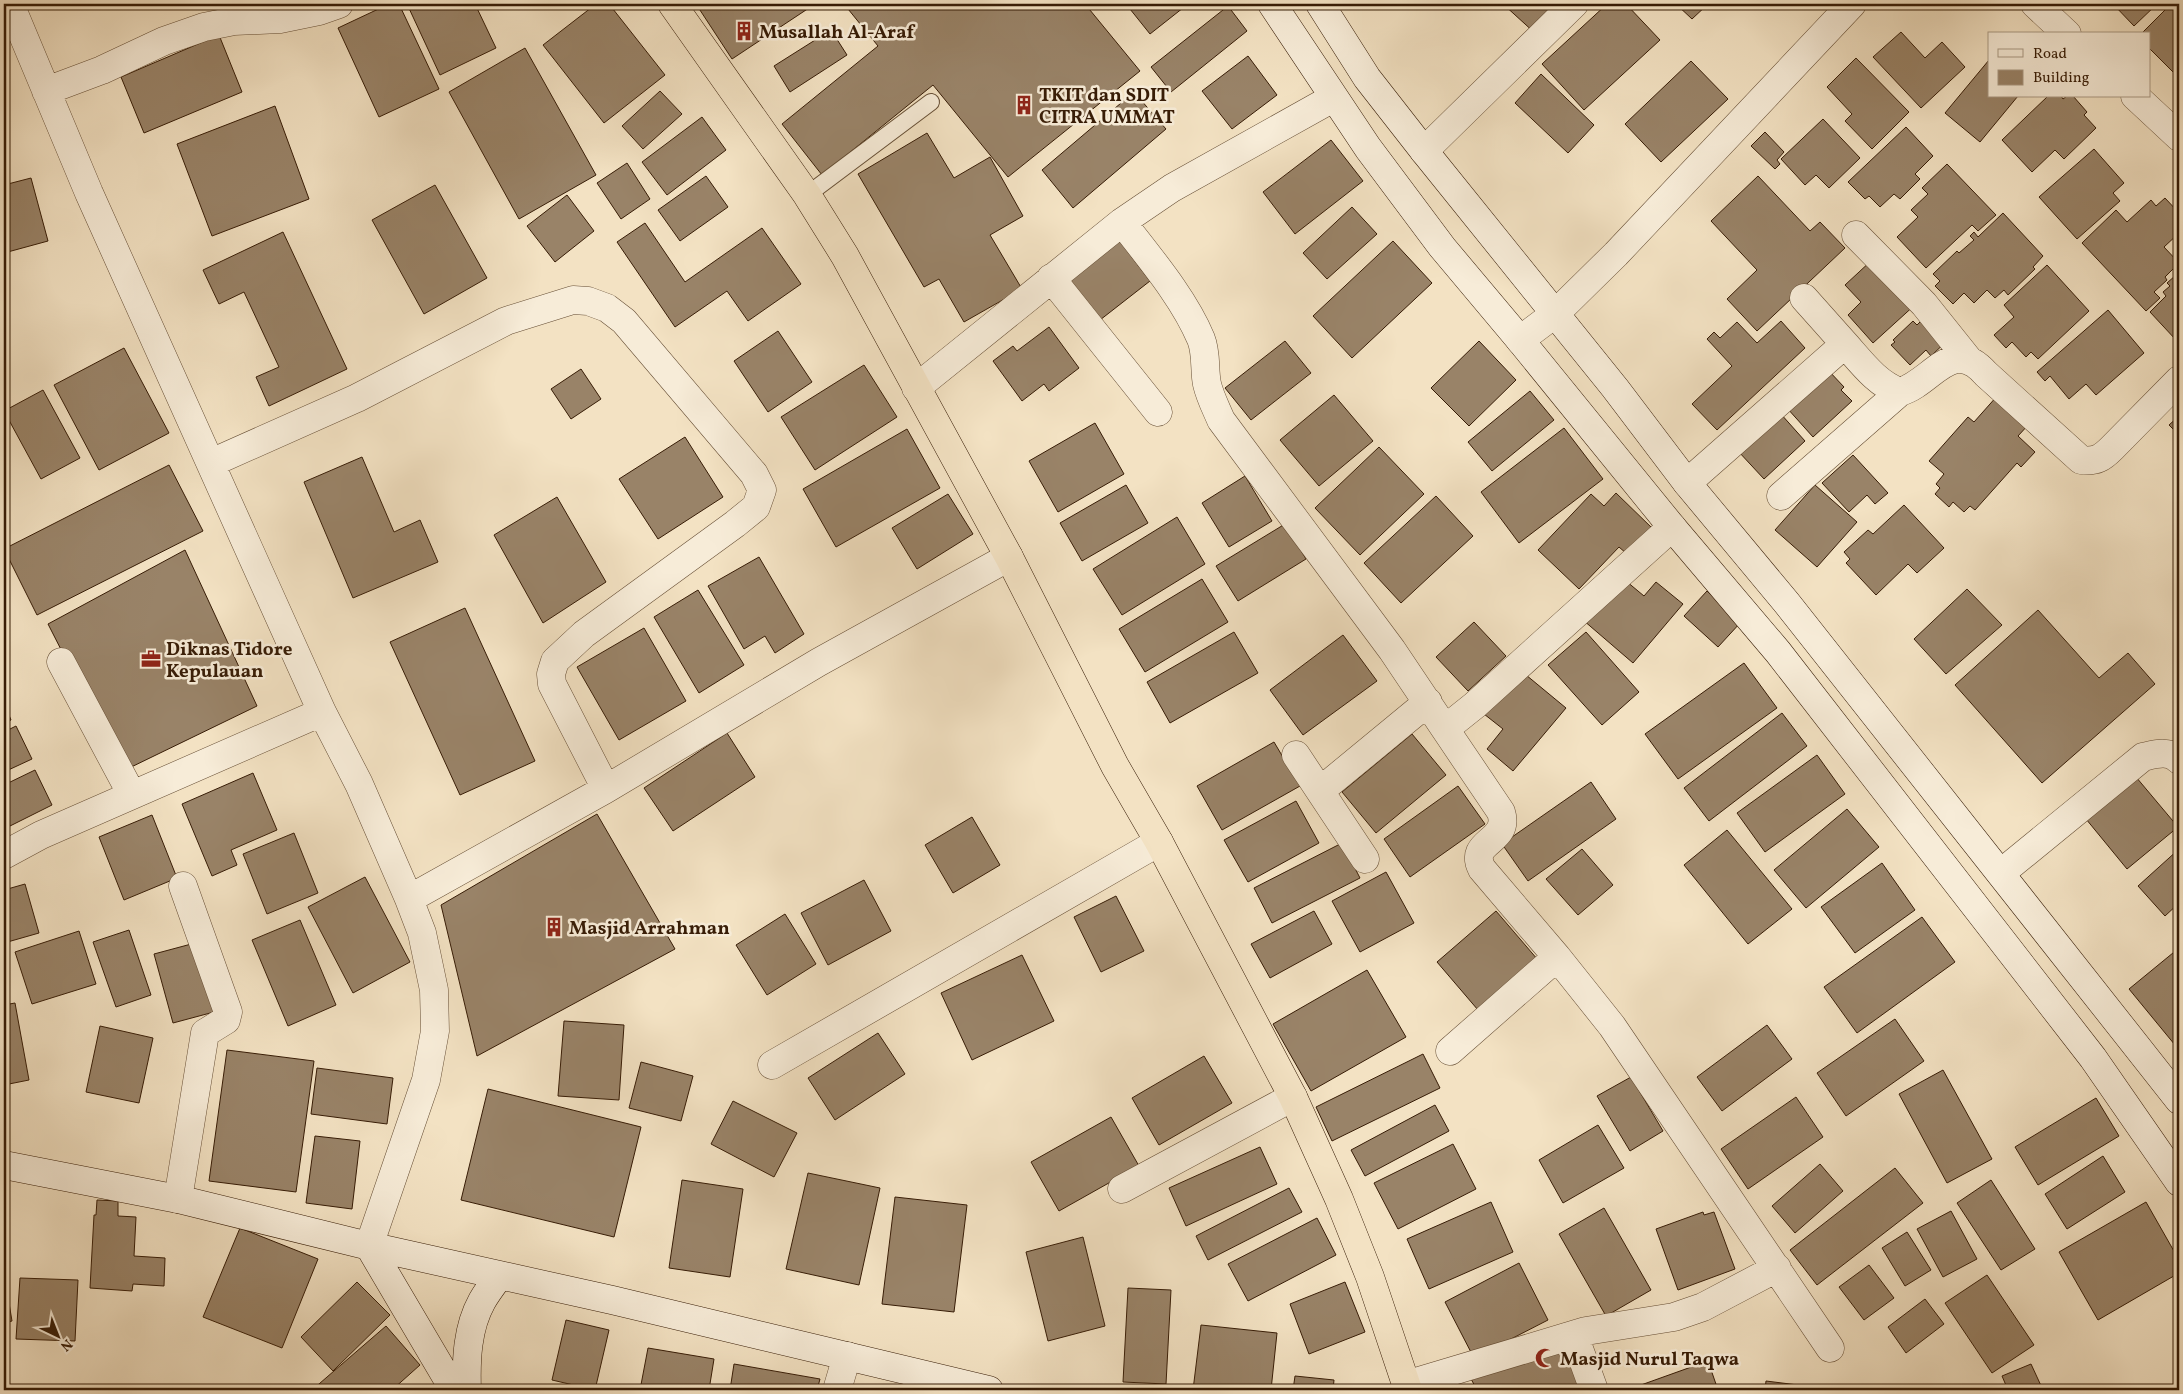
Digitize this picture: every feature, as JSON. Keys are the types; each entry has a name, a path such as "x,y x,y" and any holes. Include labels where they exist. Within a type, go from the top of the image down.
{"highway":[{"path":"672,4 807,196 845,256 1009,557 1115,766 1159,842 1293,1097 1346,1216 1370,1277 1407,1388"}],"street":[{"path":"10,4 97,211 322,712 359,784 422,933 434,990 435,1031 426,1080 369,1246 454,1390"},
{"path":"46,91 102,70 164,41 204,27 234,21 280,19 319,11 339,4"},
{"path":"1272,4 1333,98 1442,247 1672,527 1778,652 2093,1058 2179,1182"},
{"path":"1320,4 1368,78 1424,151 1556,313 1687,483 1786,602 2001,873 2176,1088"},
{"path":"1424,151 1574,4"},
{"path":"1520,340 1556,313 1674,194 1852,4"},
{"path":"2035,4 2065,32"},
{"path":"916,388 1122,222 1172,188 1333,98"},
{"path":"2137,98 2179,137"},
{"path":"1122,222 1169,285 1202,341 1206,360 1207,383 1221,420 1387,642 1501,812 1504,825 1500,832 1482,849 1478,856 1478,863 1491,882 1557,957 1612,1026 1830,1348"},
{"path":"1856,234 1924,304 1968,359"},
{"path":"1051,278 1158,412"},
{"path":"1804,298 1878,380 1900,392"},
{"path":"211,463 357,398 506,322 573,300 588,301 607,308 624,321 754,474 762,490 756,507 584,634 555,661 551,674 552,684 606,789"},
{"path":"1687,483 1845,344"},
{"path":"1781,496 1900,392 1914,386 1940,365 1950,360 1968,359 1977,363 1986,374 2081,460 2094,462 2101,459 2179,380"},
{"path":"1445,729 1502,681 1672,527"},
{"path":"409,899 606,789 819,662 1009,557"},
{"path":"61,662 132,795"},
{"path":"1320,791 1428,702"},
{"path":"4,855 41,835 322,712"},
{"path":"2001,873 2144,757 2161,752 2177,757 2179,760"},
{"path":"1296,755 1365,859"},
{"path":"772,1066 1159,842"},
{"path":"178,1199 205,1033 226,1020 228,1012 183,886"},
{"path":"1450,1051 1557,957"},
{"path":"1122,1189 1293,1097"},
{"path":"4,1165 178,1199 369,1246 989,1390"},
{"path":"1407,1388 1586,1331 1674,1317 1703,1307 1777,1268"},
{"path":"467,1390 468,1346 473,1326 481,1302 500,1275"},
{"path":"1574,1335 1594,1390"},
{"path":"836,1390 846,1356"}],"lane":[{"path":"807,196 931,102"}],"building":[{"path":"389,4 399,4 439,89 379,117 338,28"},
{"path":"407,4 475,4 496,48 440,75"},
{"path":"596,4 609,4 665,75 604,123 543,45"},
{"name":"Musallah Al-Araf","path":"696,4 815,4 732,59"},
{"name":"TKIT dan SDIT CITRA UMMAT","path":"844,4 1085,4 1140,71 1008,177 933,85 822,175 782,124 878,46"},
{"path":"1126,4 1188,4 1150,34"},
{"path":"1503,4 1555,4 1536,34"},
{"path":"1607,4 1626,4 1660,40 1584,110 1542,64"},
{"path":"1676,4 1708,4 1692,19"},
{"path":"2113,4 2157,4 2134,26"},
{"path":"2171,4 2179,4 2179,74 2177,76 2150,49 2150,32 2143,32"},
{"path":"1228,6 1247,31 1171,92 1151,67"},
{"path":"831,30 847,55 790,92 774,66"},
{"path":"1901,32 1925,58 1942,42 1965,67 1921,108 1873,57"},
{"path":"219,35 242,92 144,133 121,77"},
{"path":"525,48 596,175 519,219 449,92"},
{"path":"1248,56 1277,95 1232,129 1202,91"},
{"path":"1856,58 1909,112 1872,149 1845,121 1852,114 1827,87"},
{"path":"1691,61 1728,99 1661,162 1625,124"},
{"path":"1988,61 1988,98 2016,98 1980,142 1945,113"},
{"path":"1541,74 1594,125 1568,153 1515,103"},
{"path":"660,91 682,114 643,149 622,126"},
{"path":"1134,92 1166,129 1073,208 1042,170"},
{"path":"2046,98 2075,98 2087,112 2084,115 2096,128 2064,159 2055,150 2032,172 2002,140"},
{"path":"275,106 309,199 212,236 177,144"},
{"path":"702,117 726,150 667,195 642,162"},
{"path":"1823,119 1860,158 1829,188 1816,175 1805,185 1781,159"},
{"path":"1906,127 1933,156 1915,174 1920,179 1900,199 1894,194 1880,207 1869,196 1865,199 1848,182"},
{"path":"1765,132 1784,152 1777,160 1780,164 1775,169 1751,146"},
{"path":"927,133 954,178 990,157 1023,216 990,235 1022,289 964,322 939,279 924,287 858,174"},
{"path":"1331,140 1363,181 1295,234 1263,192"},
{"path":"2094,149 2124,183 2113,193 2120,201 2077,239 2039,197"},
{"path":"627,163 650,199 621,219 597,183"},
{"path":"1947,164 1996,215 1978,231 1972,225 1926,268 1897,237 1918,217 1911,210 1928,194 1922,188"},
{"path":"706,176 728,207 680,241 658,210"},
{"path":"1758,176 1810,231 1820,222 1845,248 1757,331 1727,299 1757,270 1711,221"},
{"path":"31,178 48,241 4,253 4,185"},
{"path":"435,185 487,278 424,314 372,220"},
{"path":"567,195 594,231 555,262 527,226"},
{"path":"2165,198 2179,213 2179,222 2176,225 2179,233 2164,247 2179,263 2165,277 2167,280 2154,292 2160,298 2146,311 2082,243 2116,210 2127,222 2151,200 2156,206"},
{"path":"1352,207 1377,234 1327,279 1303,253"},
{"path":"2003,213 2043,256 2033,267 2035,269 2008,295 2004,290 1995,298 1987,290 1974,303 1964,293 1953,304 1935,286 1940,281 1933,274 1957,251 1959,253 1974,240 1970,236 1974,232 1978,237"},
{"path":"645,223 685,282 762,228 801,284 748,321 727,291 675,327 617,242"},
{"path":"283,232 347,369 269,406 256,377 279,367 244,292 219,304 203,270"},
{"path":"1116,236 1150,281 1100,320 1066,275"},
{"path":"1393,241 1432,283 1352,358 1313,316"},
{"path":"1872,260 1917,303 1873,343 1848,315 1861,302 1845,285"},
{"path":"2047,265 2089,311 2038,359 2031,352 2026,357 2012,342 2006,348 1994,335 2014,317 2004,305"},
{"path":"2176,275 2179,278 2179,338 2176,340 2150,312 2166,296 2163,292 2170,286 2167,283"},
{"path":"2108,310 2144,353 2096,395 2086,384 2069,399 2050,376 2045,381 2037,372"},
{"path":"1927,315 1949,339 1931,356 1926,350 1910,365 1891,345 1895,342 1893,340 1913,321 1917,325"},
{"path":"1781,321 1805,348 1717,430 1692,404 1732,366 1707,339 1714,332 1720,338 1737,322 1757,343"},
{"path":"1049,327 1079,368 1049,391 1044,384 1022,401 993,361 1013,346 1017,351"},
{"path":"778,331 812,382 768,412 734,361"},
{"path":"1285,341 1311,373 1251,420 1225,388"},
{"path":"1479,341 1516,380 1469,426 1431,388"},
{"path":"124,348 169,433 99,470 54,385"},
{"path":"864,365 897,417 815,470 781,417"},
{"path":"581,369 601,399 571,419 551,389"},
{"path":"1828,370 1844,387 1841,390 1852,401 1813,437 1787,408"},
{"path":"43,390 80,458 41,479 4,411"},
{"path":"1530,391 1554,420 1492,471 1468,442"},
{"path":"1334,395 1373,441 1319,486 1280,440"},
{"path":"1998,395 2029,424 2018,436 2035,452 2021,467 2017,463 1975,510 1970,506 1964,512 1953,502 1949,507 1935,494 1940,488 1936,484 1944,474 1929,461 1968,417 1974,422"},
{"path":"1780,413 1805,441 1764,479 1738,451"},
{"path":"2179,416 2179,435 2169,425"},
{"path":"1095,423 1124,474 1058,512 1029,461"},
{"path":"1564,428 1603,479 1519,543 1481,492"},
{"path":"907,429 940,488 836,547 803,489"},
{"path":"685,437 723,497 658,539 619,479"},
{"path":"1379,447 1424,494 1360,555 1315,508"},
{"path":"1853,455 1888,493 1875,504 1867,495 1849,512 1822,483"},
{"path":"362,457 394,532 420,520 438,562 353,598 304,482"},
{"path":"169,465 203,531 37,615 4,549"},
{"path":"1245,476 1272,521 1229,547 1202,503"},
{"path":"1126,485 1148,523 1082,561 1060,523"},
{"path":"1815,485 1857,522 1817,567 1775,530"},
{"path":"1616,493 1652,528 1627,554 1619,547 1579,589 1538,550 1591,494 1604,506"},
{"path":"948,494 973,534 917,569 892,528"},
{"path":"1436,496 1473,536 1401,603 1364,563"},
{"path":"557,497 606,582 543,623 494,535"},
{"path":"1904,505 1944,548 1917,573 1908,564 1876,595 1846,563 1850,559 1844,552 1868,530 1873,534"},
{"path":"1177,517 1205,564 1122,615 1093,569"},
{"path":"1285,524 1306,559 1238,601 1216,566"},
{"name":"Diknas Tidore Kepulauan","path":"185,550 257,706 123,771 48,624"},
{"path":"759,557 804,634 775,653 765,636 744,649 708,586"},
{"path":"1620,576 1644,596 1656,582 1683,604 1633,663 1583,620"},
{"path":"1202,579 1228,622 1145,672 1119,629"},
{"path":"1967,589 2002,625 1946,674 1914,639"},
{"path":"698,590 744,665 699,693 654,617"},
{"path":"1707,591 1741,622 1718,647 1684,616"},
{"path":"465,608 535,761 460,795 390,642"},
{"path":"2038,610 2099,678 2128,653 2155,684 2042,783 1955,685"},
{"path":"1474,622 1506,656 1468,691 1436,657"},
{"path":"644,628 686,701 619,740 577,667"},
{"path":"1234,632 1258,673 1170,723 1147,682"},
{"path":"1586,632 1639,692 1602,725 1548,665"},
{"path":"1343,635 1377,681 1303,735 1270,690"},
{"path":"1744,663 1777,708 1678,779 1645,734"},
{"path":"1520,670 1566,708 1513,771 1487,749 1503,729 1484,714"},
{"path":"4,703 11,720 4,723"},
{"path":"1782,713 1807,746 1709,821 1684,788"},
{"path":"16,726 32,759 4,772 4,732"},
{"path":"727,733 755,777 673,831 644,788"},
{"path":"1412,734 1446,775 1376,833 1342,792"},
{"path":"1274,742 1300,786 1222,830 1197,786"},
{"path":"1817,755 1845,794 1765,852 1737,813"},
{"path":"35,770 52,805 4,829 4,785"},
{"path":"253,773 277,830 231,850 237,865 212,876 182,804"},
{"path":"2136,777 2178,827 2127,869 2086,819"},
{"path":"1591,782 1616,819 1528,881 1502,844"},
{"path":"1458,786 1485,824 1410,877 1384,839"},
{"path":"1296,801 1319,843 1248,882 1224,840"},
{"path":"1847,809 1879,847 1806,908 1774,870"},
{"name":"Masjid Arrahman","path":"597,814 675,949 477,1056 441,905"},
{"path":"152,815 177,878 124,900 99,837"},
{"path":"972,817 1000,865 953,893 925,845"},
{"path":"1727,830 1792,909 1748,944 1684,865"},
{"path":"294,833 318,893 267,914 243,854"},
{"path":"1342,843 1360,878 1272,923 1254,888"},
{"path":"1582,849 1613,885 1578,915 1546,879"},
{"path":"2179,849 2179,903 2165,916 2138,886"},
{"path":"1882,863 1915,910 1855,953 1821,907"},
{"path":"1386,872 1414,923 1360,952 1332,901"},
{"path":"365,877 410,962 353,993 308,907"},
{"path":"864,880 891,931 828,965 801,913"},
{"path":"25,884 39,933 4,943 4,890"},
{"path":"1116,896 1144,951 1101,972 1074,917"},
{"path":"1314,911 1332,944 1270,978 1251,944"},
{"path":"1496,911 1538,960 1478,1010 1437,962"},
{"path":"785,914 816,964 767,995 736,945"},
{"path":"1922,917 1955,962 1857,1033 1824,987"},
{"path":"300,920 336,1005 288,1026 252,940"},
{"path":"129,930 151,995 116,1007 93,942"},
{"path":"79,931 96,984 32,1004 15,952"},
{"path":"195,943 214,1012 173,1023 154,954"},
{"path":"2179,948 2179,1042 2175,1045 2129,989"},
{"path":"1022,955 1054,1021 972,1060 941,993"},
{"path":"1367,970 1406,1037 1311,1091 1273,1024"},
{"path":"15,1003 29,1080 4,1085 4,1005"},
{"path":"1895,1019 1924,1061 1846,1116 1817,1073"},
{"path":"564,1021 624,1025 619,1100 558,1096"},
{"path":"1767,1025 1792,1059 1722,1111 1697,1077"},
{"path":"100,1026 153,1038 139,1103 86,1092"},
{"path":"878,1033 905,1074 835,1120 808,1078"},
{"path":"227,1050 314,1061 296,1192 209,1181"},
{"path":"1423,1054 1440,1088 1332,1141 1316,1107"},
{"path":"1204,1056 1232,1103 1159,1145 1132,1098"},
{"path":"641,1062 693,1076 681,1121 629,1108"},
{"path":"317,1068 393,1078 387,1124 311,1114"},
{"path":"1943,1070 1992,1159 1947,1183 1899,1094"},
{"path":"1631,1077 1663,1131 1630,1151 1597,1096"},
{"path":"488,1089 641,1127 614,1237 461,1200"},
{"path":"1796,1097 1823,1137 1748,1189 1721,1149"},
{"path":"2096,1098 2119,1136 2038,1185 2015,1147"},
{"path":"733,1101 797,1133 774,1177 711,1144"},
{"path":"1435,1105 1449,1131 1365,1176 1351,1150"},
{"path":"1111,1117 1139,1166 1059,1211 1031,1162"},
{"path":"1598,1125 1624,1168 1563,1203 1539,1160"},
{"path":"315,1136 360,1141 352,1209 306,1203"},
{"path":"1453,1144 1476,1189 1398,1229 1374,1183"},
{"path":"1260,1147 1277,1184 1186,1226 1169,1188"},
{"path":"2103,1156 2125,1192 2067,1229 2045,1194"},
{"path":"1820,1164 1843,1191 1795,1233 1772,1206"},
{"path":"1895,1168 1923,1203 1817,1285 1790,1250"},
{"path":"808,1173 880,1188 859,1285 786,1269"},
{"path":"682,1180 743,1189 730,1277 669,1268"},
{"path":"1991,1180 2035,1249 2001,1270 1957,1203"},
{"path":"1289,1188 1302,1212 1208,1260 1196,1236"},
{"path":"895,1197 967,1205 954,1312 882,1304"},
{"path":"97,1200 118,1201 118,1216 136,1217 134,1256 165,1258 164,1286 133,1284 132,1291 90,1288 94,1215 96,1215"},
{"path":"1491,1202 1513,1252 1429,1289 1407,1239"},
{"path":"2146,1202 2179,1260 2179,1273 2098,1320 2059,1252"},
{"path":"1604,1208 1651,1290 1606,1316 1559,1234"},
{"path":"1951,1211 1977,1259 1943,1277 1917,1229"},
{"path":"1703,1212 1704,1215 1714,1212 1735,1269 1678,1290 1656,1229"},
{"path":"1317,1218 1336,1255 1248,1301 1228,1264"},
{"path":"240,1228 318,1259 282,1348 203,1317"},
{"path":"1907,1232 1931,1270 1905,1286 1882,1248"},
{"path":"1083,1237 1105,1326 1048,1341 1026,1252"},
{"path":"1519,1263 1548,1320 1474,1358 1445,1302"},
{"path":"1869,1265 1894,1298 1864,1320 1839,1287"},
{"path":"4,1273 12,1321 4,1323"},
{"path":"1987,1275 2034,1345 1992,1373 1945,1303"},
{"path":"20,1278 78,1280 75,1341 16,1339"},
{"path":"357,1282 390,1315 333,1371 301,1337"},
{"path":"1345,1282 1365,1332 1309,1354 1290,1304"},
{"path":"1128,1288 1171,1290 1166,1384 1123,1382"},
{"path":"1925,1299 1944,1324 1906,1353 1888,1327"},
{"path":"566,1320 609,1330 595,1390 552,1380"},
{"path":"1201,1325 1277,1333 1271,1390 1193,1390"},
{"path":"386,1326 420,1365 392,1390 312,1390"},
{"name":"Masjid Nurul Taqwa","path":"1565,1340 1584,1390 1477,1390 1470,1377"},
{"path":"648,1348 714,1359 709,1390 640,1390"},
{"path":"1708,1361 1718,1390 1627,1390"},
{"path":"734,1364 820,1379 817,1390 730,1390"},
{"path":"2031,1364 2043,1390 2008,1390 2002,1376"},
{"path":"1295,1376 1334,1380 1333,1390 1293,1390"},
{"path":"1766,1381 1830,1389 1765,1390"}],"place":[{"name":"Musallah Al-Araf","path":"744,31"},
{"name":"TKIT dan SDIT CITRA UMMAT","path":"1024,105"},
{"name":"Diknas Tidore Kepulauan","path":"151,659"},
{"name":"Masjid Arrahman","path":"554,927"},
{"name":"Masjid Nurul Taqwa","path":"1545,1358"}]}
